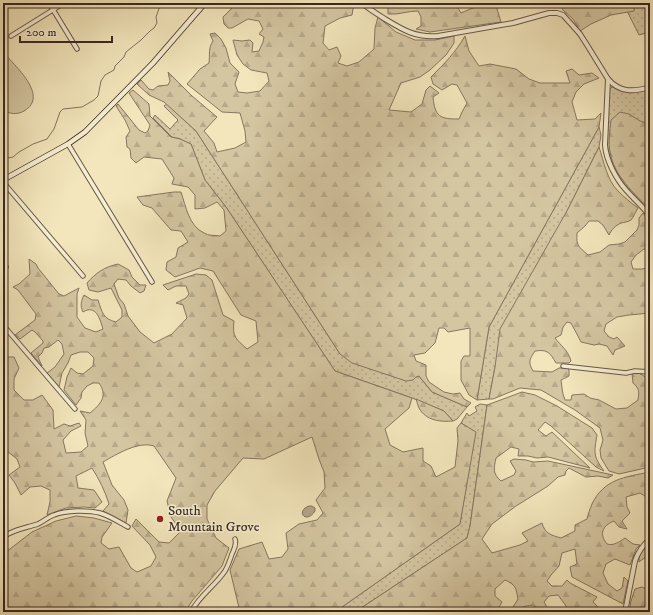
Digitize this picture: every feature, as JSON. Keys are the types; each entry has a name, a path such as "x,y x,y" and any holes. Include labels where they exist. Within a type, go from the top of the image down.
{"main road":[{"path":"3,181 78,138 89,129 157,59 205,3"}],"street":[{"path":"49,3 77,49"},
{"path":"11,36 64,3"},
{"path":"362,3 405,30 413,34 427,36 438,36 513,23 549,13 560,14 565,17 580,34 608,80 628,91 650,87"},
{"path":"608,80 606,154 623,187 650,216"},
{"path":"68,144 152,282"},
{"path":"3,181 83,276"},
{"path":"3,325 75,409"},
{"path":"563,366 626,373 635,371 650,372"},
{"path":"3,537 13,531 37,524 53,515 72,511 101,513 128,527"},
{"path":"191,612 197,602 225,571 235,547 235,539"},
{"path":"625,612 635,561 642,546 650,539"}],"green space":[{"path":"237,3 354,3 352,15 340,18 325,26 323,43 329,50 337,47 341,56 338,63 347,66 359,62 374,49 375,28 378,17 396,32 415,40 435,40 454,36 454,43 446,55 430,70 420,77 401,83 389,110 411,112 422,104 426,90 430,86 439,93 433,97 437,113 443,117 459,119 467,103 457,85 452,84 442,90 433,84 431,77 454,53 465,36 469,51 479,66 490,64 516,69 529,79 540,83 570,83 566,71 572,69 579,75 592,73 599,78 584,84 576,92 572,102 577,120 595,119 601,113 599,127 489,327 477,400 469,395 461,380 461,361 464,356 470,356 470,328 448,332 444,328 439,328 435,343 425,353 414,355 416,361 426,365 426,376 429,382 444,392 453,394 460,393 464,399 471,403 467,407 432,392 419,376 413,380 406,381 352,363 340,354 196,131 164,102 149,95 137,84 141,80 149,89 153,90 158,86 168,85 170,81 168,72 192,96 217,117 204,131 214,143 217,152 235,148 246,142 245,131 240,113 222,112 187,84 200,69 209,63 210,49 213,41 210,34 215,33 221,39 226,48 230,63 239,72 235,84 238,92 247,93 260,91 269,81 267,73 251,70 243,64 237,55 233,40 250,40 253,43 252,52 259,51 264,37 259,34 263,29 259,21 248,19 232,28 228,28 224,24 223,17"},
{"path":"388,3 455,3 461,13 479,6 493,4 497,5 501,22 430,32 416,29 421,26 421,17 418,11 388,14"},
{"path":"565,3 635,3 634,11 611,15 580,31 573,19 562,9"},
{"path":"623,3 650,3 650,32 639,35"},
{"path":"3,52 21,72 32,89 33,97 31,105 19,113 11,113 3,110"},
{"path":"612,87 623,90 650,88 650,212 622,181 612,164 607,145 609,90"},
{"path":"133,90 149,104 150,116 171,137 191,144 205,180 226,207 335,371 412,398 409,408 385,429 390,445 403,452 423,448 423,461 431,466 436,477 455,467 458,441 457,428 461,423 476,432 460,524 335,612 240,612 230,570 239,549 262,542 269,559 282,557 288,549 286,533 299,524 317,520 323,513 316,500 325,488 324,472 312,437 264,459 243,458 215,491 207,505 207,519 216,538 229,548 222,566 192,601 185,612 3,612 3,553 32,532 56,521 76,516 94,518 112,523 102,537 101,543 109,549 119,547 131,568 137,572 151,566 156,557 150,545 132,526 136,519 159,542 169,543 181,531 171,517 167,501 176,478 154,446 141,445 128,449 103,462 112,485 124,500 128,510 126,523 103,511 109,504 102,485 92,468 76,476 78,488 94,490 102,502 95,508 66,508 47,515 50,502 50,490 41,486 30,487 21,495 9,475 20,467 17,459 7,451 3,450 3,375 6,371 6,357 14,357 19,368 14,379 14,390 24,400 33,400 42,395 53,410 54,429 64,424 70,426 79,423 81,426 71,431 63,440 66,453 81,452 88,446 85,433 86,420 80,411 90,413 100,403 103,396 102,388 99,383 93,383 87,386 82,392 81,398 76,405 64,390 71,368 77,373 83,374 93,366 94,358 88,352 80,352 71,355 62,373 59,387 47,373 55,367 64,354 62,344 58,340 49,347 44,348 38,357 42,366 31,353 43,343 43,341 32,330 20,339 15,335 35,320 36,314 18,290 13,287 19,284 30,274 29,259 36,264 59,294 64,296 79,288 77,294 77,317 85,328 96,332 103,329 102,325 99,317 94,311 87,310 83,312 81,304 84,295 92,300 98,300 106,317 112,321 116,322 122,317 122,310 111,288 98,292 89,290 87,283 101,271 118,264 129,270 132,277 140,285 146,285 144,291 140,293 126,280 118,279 114,284 128,316 140,332 154,343 172,334 187,318 183,305 176,303 186,298 189,294 186,286 176,286 168,290 163,285 196,274 206,275 212,280 223,315 234,321 234,334 238,340 247,349 258,342 256,321 241,315 213,271 200,268 175,277 166,270 167,262 176,257 178,248 188,242 181,231 171,230 152,208 143,205 137,197 181,192 191,221 199,230 210,235 220,236 226,231 224,210 217,202 205,208 195,209 195,195 188,187 172,184 174,178 162,159 144,157 136,163 131,158 130,149 127,147 126,137 130,131 116,106 118,104 139,130 145,133 148,131 150,125 129,93"},
{"path":"167,104 196,131 340,354 416,377 419,376 432,392 467,407 457,419 453,421 444,411 335,371 226,207 205,180 191,144 172,137 153,118 155,115 170,129 178,120 164,106"},
{"path":"620,112 629,114 640,121 650,124 650,210 631,191 620,176 612,161 609,144 611,120"},
{"path":"599,127 601,135 599,147 568,209 495,367 489,399 477,400 489,327"},
{"path":"599,147 606,170 614,187 638,208 631,220 617,225 609,235 603,225 598,221 589,221 577,233 577,241 580,248 588,255 600,252 609,245 625,242 637,230 639,218 643,213 650,223 650,252 648,249 644,249 636,255 631,262 633,269 650,267 650,313 617,317 606,324 604,331 609,337 614,339 617,337 625,346 615,350 613,355 607,346 581,342 571,323 567,322 563,327 561,335 555,338 566,351 571,361 569,363 556,363 548,352 535,351 530,359 530,365 533,371 552,372 559,368 567,368 569,370 569,376 561,380 565,400 571,400 572,395 584,394 616,409 627,408 638,400 639,395 637,387 633,383 632,373 639,373 647,378 650,377 650,428 648,432 650,437 650,467 619,474 609,471 601,458 600,450 603,440 600,428 575,410 541,390 520,388 493,399 489,399 500,329 568,209"},
{"path":"522,392 535,395 557,406 592,428 597,435 595,450 596,458 604,471 596,467 545,422 538,430 546,436 552,432 590,468 548,457 537,458 518,456 519,449 511,447 496,458 494,468 495,473 501,481 514,475 516,471 510,461 514,459 533,462 548,461 613,475 608,478 598,476 586,477 569,468 565,475 558,477 548,486 516,506 492,524 482,539 492,553 520,545 528,541 522,533 542,523 547,532 561,538 575,531 575,525 587,519 588,513 597,496 609,484 616,480 650,472 650,504 648,498 640,493 626,497 627,507 630,513 622,521 627,529 619,527 614,521 607,525 603,531 603,537 607,544 614,544 625,538 633,544 640,545 636,549 630,565 615,559 606,564 603,573 608,584 617,591 622,588 624,577 628,581 623,604 572,577 570,567 577,564 575,549 562,553 559,566 547,581 552,586 562,586 567,580 597,597 593,602 601,610 594,612 567,612 566,606 558,595 549,596 544,602 550,612 540,612 537,608 531,605 514,612 513,607 518,599 517,592 513,585 505,580 495,589 495,596 502,602 497,611 498,612 355,612 467,538 487,405"},
{"path":"416,399 444,411 453,421 439,421 426,416 419,408"},
{"path":"480,404 487,405 467,538 355,612 335,612 460,524 475,432 461,423 467,413 469,416 477,411 475,407"},
{"path":"650,542 650,554 639,562 639,555"},
{"path":"642,587 650,591 650,612 629,612 635,589"}],"shaded area":[{"path":"309,506 315,508 315,511 312,515 305,517 302,513 305,508"}],"waterway":[{"path":"3,159 13,157 33,144 47,139 54,129 60,112 63,109 82,107 94,100 98,96 101,81 105,75 114,70 115,66 124,57 126,52 154,28 157,23 156,17 161,3"}],"place":[{"name":"South Mountain Grove","path":"160,519"}]}
